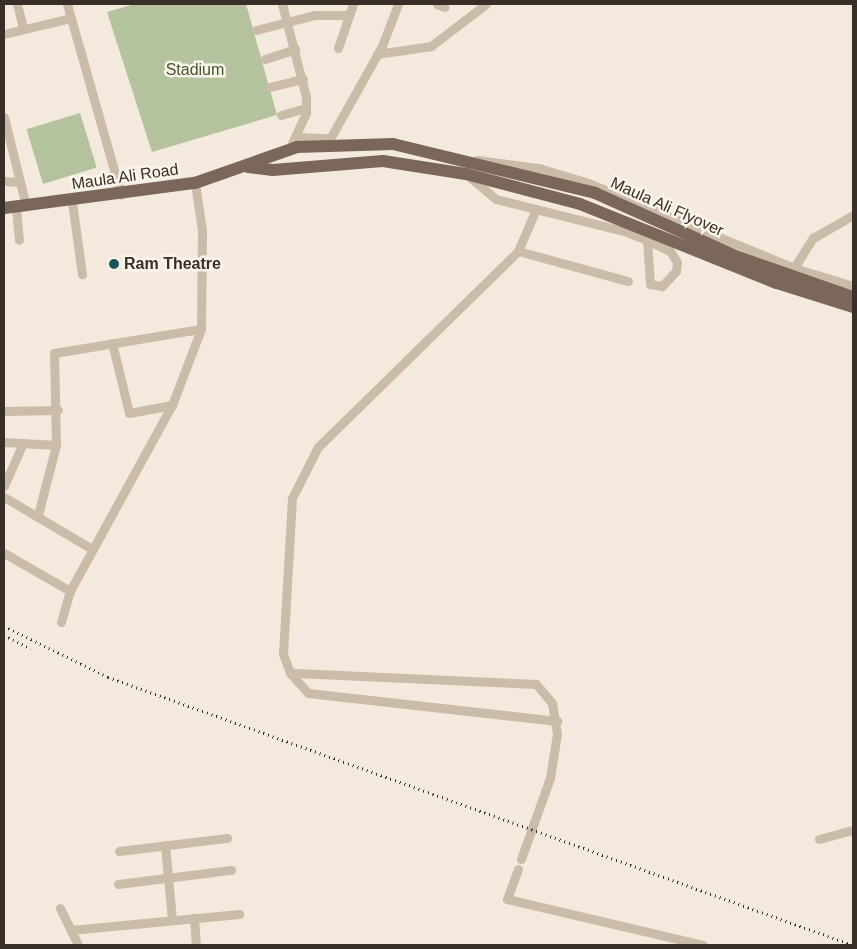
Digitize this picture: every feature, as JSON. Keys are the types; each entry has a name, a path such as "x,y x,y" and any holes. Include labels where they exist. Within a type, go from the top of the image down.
{"main road":[{"name":"Maula Ali Road","path":"15,207 72,202 195,183 248,166 293,143 328,141 360,143 437,154 464,160"},
{"path":"360,143 360,161"},
{"path":"434,168 437,154"},
{"name":"Maula Ali Flyover","path":"464,160 595,193 746,260 853,297"},
{"name":"Maula Ali Road","path":"248,166 273,170 360,161 434,168 466,174"},
{"name":"Maula Ali Flyover","path":"466,174 490,183 580,204 777,283 853,307"}],"street":[{"path":"17,4 23,28"},
{"path":"68,4 70,18 121,195"},
{"path":"282,4 303,79 306,108 293,143"},
{"path":"338,48 352,4"},
{"path":"328,141 382,46 386,31 398,4"},
{"path":"377,54 431,46 486,4"},
{"path":"256,30 315,14 349,15"},
{"path":"4,34 70,18"},
{"path":"265,59 295,50"},
{"path":"270,87 303,79"},
{"path":"280,115 306,108"},
{"path":"4,117 20,182 15,207 19,240"},
{"path":"464,160 539,168 588,183 794,268 853,286"},
{"path":"466,174 496,199 647,240 670,251 678,262 674,278 662,286 650,284 647,240"},
{"path":"4,182 20,182"},
{"path":"62,622 70,591 172,405 201,329 202,230 195,183"},
{"path":"72,202 82,274"},
{"path":"536,209 518,251 318,447 292,498 284,654 290,673 308,692 557,721"},
{"path":"794,268 814,238 853,214"},
{"path":"518,251 628,281"},
{"path":"38,516 56,445 58,410 54,353 201,329"},
{"path":"112,343 128,413 172,405"},
{"path":"4,411 58,410"},
{"path":"4,442 56,445"},
{"path":"4,486 23,443"},
{"path":"4,497 92,549"},
{"path":"4,553 70,591"},
{"path":"290,673 531,682 548,695 557,721 550,778 521,859"},
{"path":"819,839 853,830"},
{"path":"119,851 227,838"},
{"path":"165,845 172,920"},
{"path":"518,869 507,900 703,945"},
{"path":"118,884 231,870"},
{"path":"60,908 78,945"},
{"path":"71,930 239,914"},
{"path":"194,918 196,945"}],"green space":[{"name":"Stadium","path":"135,4 246,4 277,115 152,152 107,12"},
{"path":"80,113 97,168 43,184 26,129"}],"railway":[{"path":"4,626 108,677 853,945"},
{"path":"4,635 31,649"}],"place":[{"name":"Ram Theatre","path":"114,264"}]}
